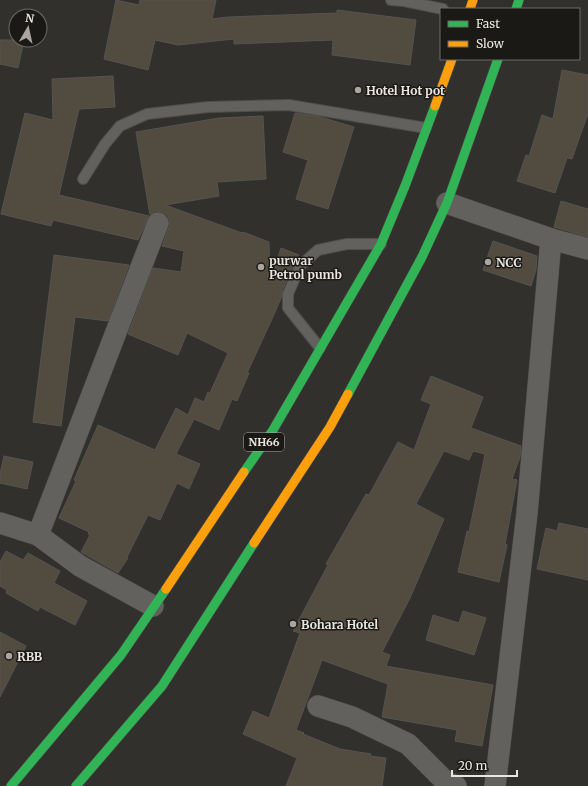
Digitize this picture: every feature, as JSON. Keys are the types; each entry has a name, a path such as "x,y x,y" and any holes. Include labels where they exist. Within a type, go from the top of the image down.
{"highway":[{"name":"NH66","path":"10,786 121,655 152,606 273,430 381,244 405,186 452,60"},
{"path":"76,786 162,686 330,427 422,257 447,203 498,60"}],"street":[{"path":"447,203 551,239 588,249"},
{"path":"38,535 158,223"},
{"path":"495,786 527,513 551,239"},
{"path":"0,523 38,535 80,566 152,606"},
{"path":"318,706 352,717 408,744 446,782 456,786"}],"lane":[{"path":"391,0 404,1 440,8"},
{"path":"83,179 105,144 120,126 147,114 208,107 289,105 426,128"},
{"path":"320,348 288,308 288,294 300,266 318,250 347,244 381,244"}],"building":[{"path":"116,0 139,5 140,0 216,0 212,19 228,17 337,13 337,10 416,20 410,65 332,55 333,40 234,44 234,39 178,45 155,40 148,70 104,59"},
{"path":"0,40 8,40 8,48 22,48 18,68 0,64"},
{"path":"562,70 588,75 588,113 572,159 567,158 555,193 517,181 526,155 529,156 542,115 553,119"},
{"path":"113,76 115,107 79,109 59,195 149,216 138,240 53,220 51,226 1,214 25,113 53,120 52,79"},
{"path":"295,113 317,116 354,127 328,209 296,199 308,160 283,152"},
{"path":"263,116 266,179 217,182 219,196 165,205 269,242 270,283 281,248 299,255 294,263 282,291 282,296 247,373 249,373 237,401 232,399 219,430 194,419 176,454 200,464 189,489 177,483 160,520 148,515 127,557 128,558 118,573 81,552 90,535 88,534 89,532 59,518 76,481 74,480 98,425 155,450 176,408 188,415 195,398 204,402 208,392 210,393 228,353 187,333 178,355 128,334 153,268 181,272 184,251 162,246 170,221 167,215 162,212 156,211 150,215 136,132 219,118"},
{"path":"561,201 588,209 588,237 554,227"},
{"path":"493,241 537,256 536,270 531,286 483,270"},
{"path":"54,255 129,265 108,321 75,317 61,426 33,422"},
{"path":"431,376 483,397 471,428 521,446 520,457 512,479 517,480 505,544 507,545 499,582 458,572 467,531 469,532 485,454 473,451 469,460 444,451 416,504 444,519 410,598 382,652 390,655 386,666 493,685 482,746 455,741 457,730 382,717 388,684 322,660 296,730 340,749 386,758 382,786 286,786 297,758 243,734 253,711 269,718 300,633 293,631 328,565 326,564 366,494 369,495 398,442 414,450 431,404 421,400"},
{"path":"4,456 33,462 27,489 0,483 0,474"},
{"path":"559,523 588,529 588,580 537,569 546,528 557,531"},
{"path":"6,551 23,560 28,553 60,571 54,583 87,601 75,625 40,607 38,611 6,593 7,590 0,586 0,562"},
{"path":"463,611 486,618 474,655 426,640 433,615 459,623"},
{"path":"0,632 26,646 0,697"}],"traffic: fast":[{"path":"516,8 519,0"},
{"path":"348,394 422,257 447,203 498,60"},
{"path":"244,472 273,430 381,244 405,186 435,106"},
{"path":"76,786 162,686 254,543"},
{"path":"11,786 121,655 166,589"}],"traffic: slow":[{"path":"470,8 473,0"},
{"path":"435,106 452,60"},
{"path":"254,543 330,427 348,394"},
{"path":"166,589 244,472"}],"place":[{"name":"Hotel Hot pot","path":"358,90"},
{"name":"NCC","path":"488,262"},
{"name":"purwar Petrol pumb","path":"261,267"},
{"name":"Bohara Hotel","path":"293,624"},
{"name":"RBB","path":"9,656"}]}
